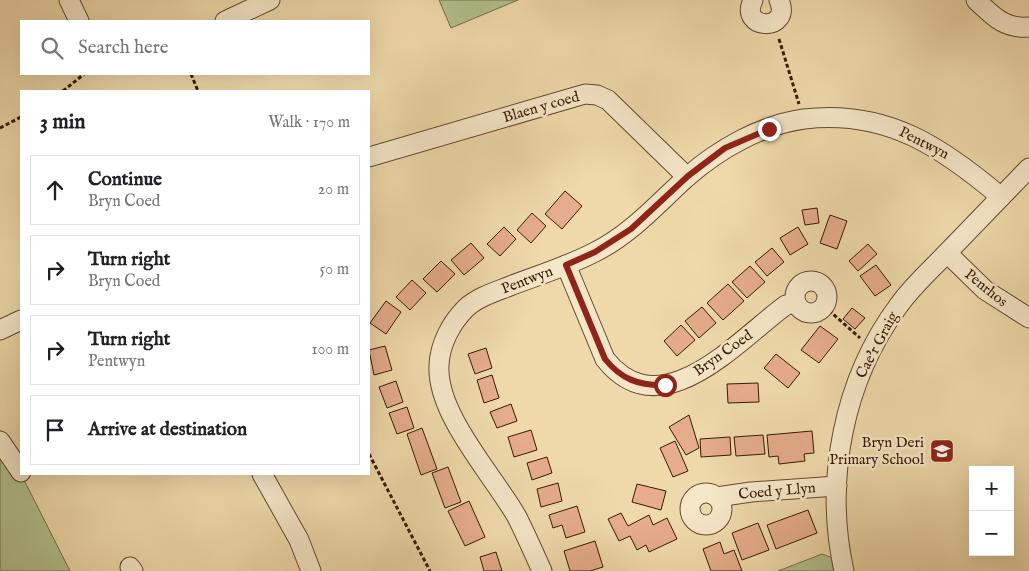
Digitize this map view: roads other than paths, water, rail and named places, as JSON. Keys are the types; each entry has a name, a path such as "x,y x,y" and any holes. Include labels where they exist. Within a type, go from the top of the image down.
{"street":[{"path":"69,0 79,20"},
{"path":"227,20 270,0"},
{"path":"753,0 750,9 756,20 766,24 774,22 782,12 779,0"},
{"path":"976,0 1005,25 1017,28 1029,27"},
{"name":"Blaen y coed","path":"370,158 585,94 597,95 608,100 688,176"},
{"name":"Pentwyn","path":"542,571 516,517 445,404 438,365 448,333 466,308 491,294 595,252 631,229 688,176 725,148 769,129 803,119 852,119 879,124 908,133 950,156 1001,197"},
{"name":"Cae'r Graig","path":"844,571 836,528 837,486 848,412 862,368 899,304 1029,168"},
{"name":"Penrhos","path":"947,253 985,290 1029,318"},
{"name":"Bryn Coed","path":"566,265 605,359 613,370 625,378 650,385 678,382 694,374 732,349 786,305 796,303"},
{"path":"808,281 818,283 826,291 824,306 816,312 806,313 796,303 798,287 808,281"},
{"path":"0,330 20,320"},
{"path":"0,441 20,471"},
{"path":"263,475 299,540 311,571"},
{"name":"Coed y Llyn","path":"717,498 751,492 837,486"}],"place":[{"name":"Bryn Deri Primary School","path":"942,451"}]}
